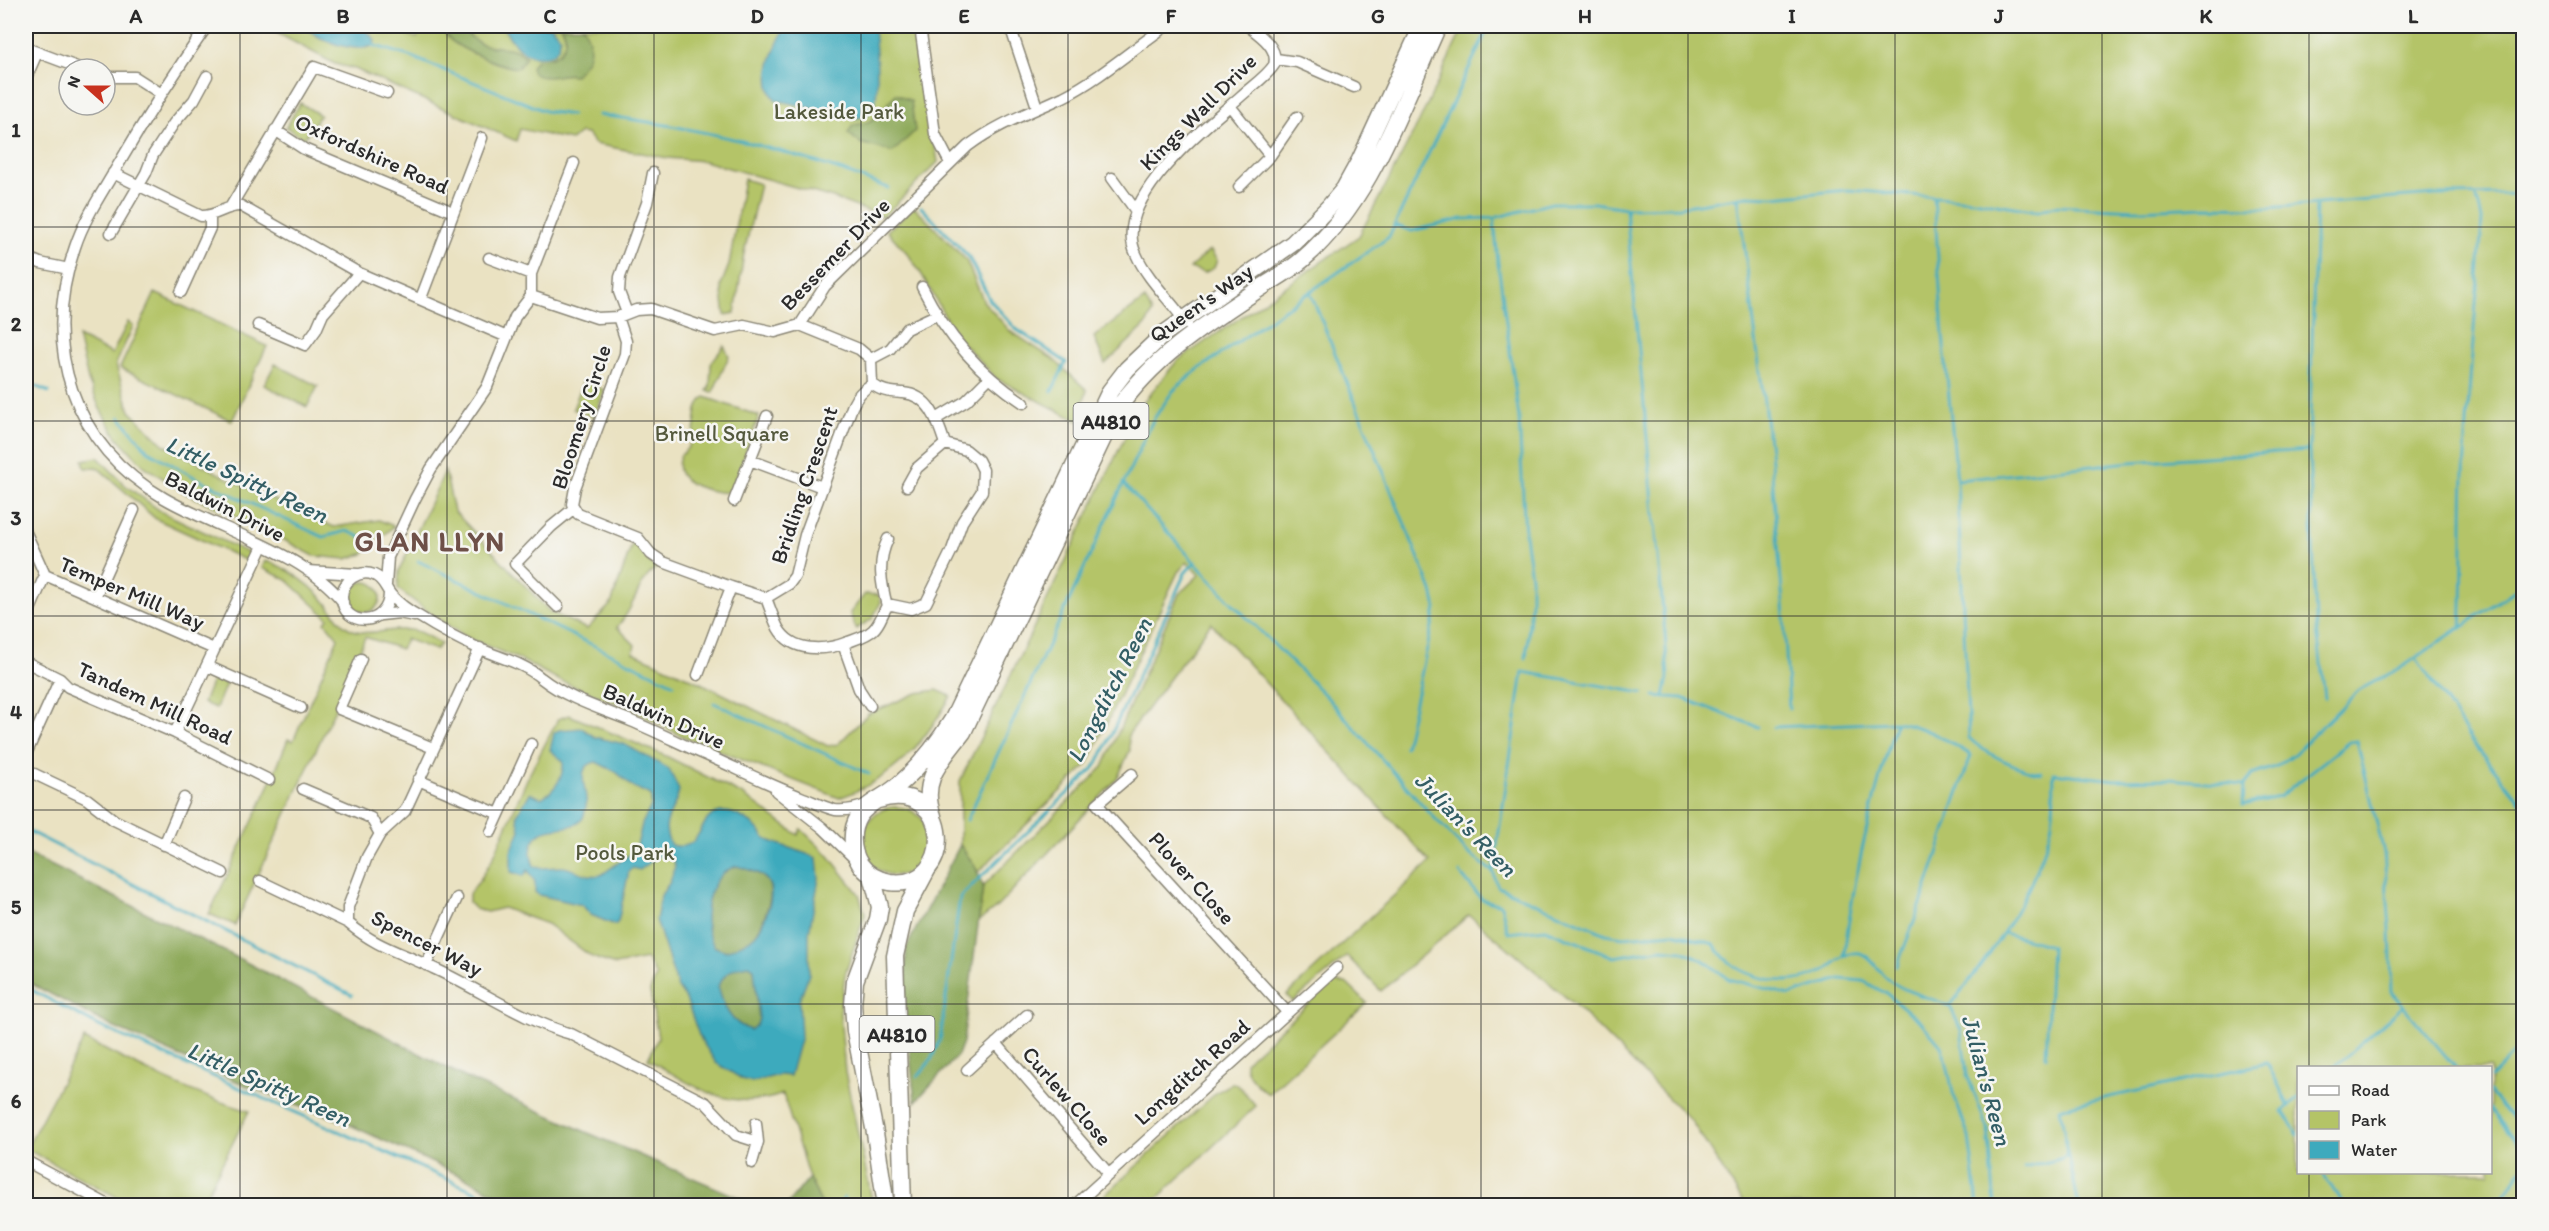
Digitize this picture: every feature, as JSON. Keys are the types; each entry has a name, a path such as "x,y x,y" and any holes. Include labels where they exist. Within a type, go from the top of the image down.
{"main road":[{"name":"Queen's Way","path":"859,863 854,852 854,828 859,816 894,789 924,760 953,719 1110,391 1128,369 1293,243 1329,208 1344,189 1360,160 1422,26"},
{"name":"Queen's Way","path":"903,1206 895,956 905,911 938,849 937,826 928,802 928,786 936,770 963,732 1116,411 1129,391 1187,325 1300,262 1337,224 1351,205 1383,146 1438,26"},
{"path":"875,802 889,796 914,800 931,814 937,826"},
{"path":"859,863 872,876 896,883 907,881 927,870"},
{"name":"A4810","path":"872,876 878,895 879,913 855,981 853,1005 855,1031 875,1133 886,1206"}],"street":[{"name":"Baldwin Drive","path":"207,26 160,93 85,222 69,269 64,295 63,350 71,386 88,427 107,452 147,488 308,571 334,591 343,602"},
{"path":"920,26 935,134 950,163"},
{"path":"1010,26 1038,107"},
{"name":"Bessemer Drive","path":"531,296 597,318 651,309 719,331 744,325 775,332 800,325 825,286 950,163 981,137 1082,85 1166,26"},
{"name":"Kings Wall Drive","path":"1248,26 1265,39 1276,59"},
{"path":"26,48 57,60"},
{"path":"26,78 37,53"},
{"name":"Kings Wall Drive","path":"1276,59 1297,62 1354,87"},
{"name":"Kings Wall Drive","path":"1187,325 1136,254 1132,226 1136,211 1164,169 1270,70 1276,59"},
{"path":"231,206 314,68 387,93"},
{"path":"111,233 146,173 153,155 174,123 194,100 207,76"},
{"path":"117,77 135,77 160,93"},
{"path":"1230,106 1270,156"},
{"path":"1239,187 1270,156 1297,117"},
{"name":"Oxfordshire Road","path":"275,130 304,148 453,212"},
{"path":"421,298 482,138"},
{"path":"381,615 389,601 388,557 431,469 487,387 515,317 531,296 531,274 574,163"},
{"path":"113,173 201,216 210,217 231,206 241,206 359,273 507,336"},
{"name":"Bloomery Circle","path":"653,173 647,203 620,277 626,341 625,354 575,488 573,509 583,517 638,538 651,554 663,562 731,587"},
{"path":"1112,178 1136,211"},
{"path":"181,292 210,228 210,217"},
{"path":"26,257 40,263 69,269"},
{"path":"489,258 531,274"},
{"path":"258,325 304,345 316,330 323,314 359,273"},
{"path":"922,287 936,315 965,354 989,378 1024,403"},
{"path":"871,359 890,349 906,329 936,315"},
{"path":"800,325 859,349 871,359 872,384 886,392 916,396 925,402 936,419 945,444"},
{"path":"936,419 966,401 989,378"},
{"name":"Bridling Crescent","path":"766,598 789,584 795,576 805,535 855,399 872,384"},
{"path":"734,501 767,416"},
{"path":"907,486 917,468 945,444"},
{"path":"887,606 911,609 926,603 952,550 962,522 982,491 983,470 978,460 966,450 945,444"},
{"path":"750,460 822,487"},
{"path":"558,607 515,564 573,509"},
{"path":"94,597 134,510"},
{"path":"26,533 45,575"},
{"path":"698,675 731,587 766,598 779,629 791,641 810,649 821,650 843,644 874,630 887,606 880,571 883,549 888,539"},
{"path":"175,734 263,546"},
{"path":"388,557 346,583 343,590 343,602 347,611 360,619 367,620 381,615 399,614 420,618"},
{"path":"308,571 375,575 420,618"},
{"name":"Temper Mill Way","path":"26,619 45,575 214,649"},
{"name":"Baldwin Drive","path":"420,618 480,648 513,661 537,674 564,695 641,726 766,783"},
{"path":"843,644 859,688 870,706"},
{"name":"Spencer Way","path":"480,648 405,811 380,834 367,857 354,885 348,907 348,923 368,939 396,954 426,965 549,1028 578,1038 706,1103 736,1135 758,1142"},
{"path":"361,659 339,709 433,748"},
{"name":"Tandem Mill Road","path":"26,662 60,679 68,687 175,734 268,780"},
{"path":"207,666 301,708"},
{"path":"26,754 60,679"},
{"path":"491,832 531,744"},
{"path":"26,770 87,799 114,820 223,873"},
{"name":"Plover Close","path":"1132,774 1098,804 1287,1012"},
{"path":"418,780 499,814"},
{"path":"766,783 833,809 846,810 875,802"},
{"path":"766,783 823,828 859,863"},
{"path":"303,789 371,818 380,834"},
{"path":"164,845 184,798"},
{"path":"260,881 348,923"},
{"path":"426,965 457,898"},
{"name":"Longditch Road","path":"1074,1206 1337,968"},
{"name":"Curlew Close","path":"967,1070 1027,1015"},
{"name":"Curlew Close","path":"996,1043 1109,1174"},
{"path":"752,1163 758,1142 756,1123"},
{"path":"26,1161 110,1206"}],"green space":[{"name":"Lakeside Park","path":"264,26 385,26 417,38 422,26 914,26 938,162 883,217 833,198 704,161 667,158 595,144 587,134 580,133 571,140 520,129 516,141 355,69 335,64"},
{"path":"444,26 462,26 479,43 510,48 526,57 518,68 491,61 459,46 446,35"},
{"path":"561,26 583,26 590,46 588,58 575,75 538,76 533,73 531,67 534,62 554,56 562,50 565,36"},
{"path":"1464,26 2523,26 2523,1205 1745,1205 1692,1122 1575,1005 1469,915 1381,991 1347,956 1293,1002 1287,995 1430,862 1211,623 1128,735 1130,750 1117,779 997,907 979,921 983,886 1103,767 1179,594 1199,575 1187,562 1178,572 1087,765 978,872 960,845 960,781 1124,439 1145,400 1177,361 1359,236 1419,122"},
{"path":"896,94 911,101 915,131 893,152 860,143 848,133 853,125 874,119"},
{"path":"300,103 320,115 304,139 286,127"},
{"path":"744,179 760,184 744,253 735,313 725,315 721,285 729,265"},
{"path":"914,207 966,260 984,302 1010,331 1053,359 1087,390 1078,421 997,379 956,336 922,275 908,254 887,231"},
{"path":"1210,250 1217,260 1214,268 1204,273 1190,268"},
{"path":"155,293 267,346 232,421 120,368"},
{"path":"1145,299 1152,313 1146,325 1105,364 1094,337"},
{"path":"128,322 133,326 116,364 118,372 130,411 163,444 227,478 334,527 379,520 394,526 363,554 346,559 314,556 271,533 187,494 144,466 117,437 100,409 88,380 78,337 112,354"},
{"path":"724,346 729,356 713,392 707,391 710,386 711,363"},
{"path":"275,364 318,386 307,407 264,385"},
{"path":"583,382 605,390 594,417 573,409"},
{"name":"Brinell Square","path":"705,397 759,416 731,492 711,491 696,486 685,479 679,470 680,456 692,440 697,409"},
{"path":"98,457 125,485 162,512 251,554 247,561 156,519 97,467 85,468 83,460"},
{"path":"445,471 454,511 550,612 587,629 611,604 632,544 636,545 650,563 657,567 644,581 628,612 617,627 635,645 633,652 828,746 838,744 868,714 917,693 937,690 951,696 918,745 905,758 876,781 839,798 684,737 627,707 561,681 519,659 468,638 398,589 399,571"},
{"path":"265,561 291,573 308,585 344,625 355,631 416,631 441,644 435,650 406,639 401,649 365,637 352,672 235,925 209,914 269,786 288,739 293,741 338,638 325,622 328,618 287,580 262,568"},
{"path":"365,582 371,583 379,591 379,603 371,611 365,612 359,611 351,603 350,597 351,591 359,583"},
{"path":"865,594 879,595 881,602 872,619 856,629 850,613"},
{"path":"213,678 226,684 216,708 203,703"},
{"name":"Pools Park","path":"569,715 668,757 743,795 798,835 801,829 829,856 859,894 865,914 845,975 840,1013 845,1072 873,1205 822,1205 809,1178 783,1094 746,1101 729,1099 696,1087 648,1059 658,1038 650,991 656,976 647,959 615,965 592,957 547,924 503,908 487,912 475,909 469,903 469,894 493,858 527,779 558,719"},
{"path":"896,807 909,810 920,817 927,828 930,841 927,854 920,865 909,872 896,875 883,872 872,865 865,854 862,841 865,828 872,817 883,810"},
{"path":"960,845 975,866 983,886 963,1042 958,1055 915,1102 905,1008 906,948"},
{"path":"26,853 240,959 468,1079 756,1205 515,1205 472,1181 337,1119 252,1088 113,1027 26,981"},
{"path":"737,866 765,878 770,889 770,897 759,930 744,943 727,951 715,947 707,926 706,913 708,900 718,878"},
{"path":"749,965 754,968 759,1019 757,1025 750,1030 737,1023 728,1013 718,986 723,977 731,971"},
{"path":"1332,982 1346,983 1367,1003 1268,1094 1247,1072 1245,1062"},
{"path":"84,1039 186,1088 249,1111 201,1205 132,1205 26,1149"},
{"path":"1233,1083 1240,1087 1256,1106 1150,1205 1094,1205 1217,1092"},
{"path":"809,1178 822,1205 787,1205"}],"water":[{"path":"340,24 360,28 375,40 374,45 353,48 337,44 300,26"},
{"path":"502,26 551,26 560,37 559,45 556,50 546,56 539,57 526,53 517,47"},
{"path":"786,26 874,26 877,83 874,104 869,113 863,117 854,118 776,100 768,83 768,74 773,53"},
{"path":"582,728 595,737 624,744 669,769 679,790 667,823 667,837 671,845 689,844 711,816 728,812 750,823 766,839 817,858 819,878 809,933 809,974 799,1001 801,1036 790,1076 779,1075 752,1082 742,1079 716,1063 700,1038 686,999 678,988 656,920 661,895 670,882 675,866 672,857 660,855 640,870 633,868 629,871 618,922 615,925 591,915 582,905 539,895 535,892 535,882 528,870 524,876 511,872 511,852 520,830 517,815 530,793 541,798 554,787 560,778 563,761 550,750 554,733 559,730","holes":["596,762 616,772 633,787 651,795 651,806 642,824 636,850 601,875 591,875 563,867 534,866 532,846 541,833 570,826 583,818 586,803 584,772 586,767","737,866 760,874 769,883 771,897 763,924 755,935 726,951 715,947 707,926 706,913 712,889 718,878","749,965 754,968 759,1019 757,1025 750,1030 737,1023 728,1013 718,986 727,974"]}],"waterway":[{"path":"967,820 1153,420 1173,391 1196,371 1389,237 1489,26"},
{"path":"372,45 409,56 545,111 572,115"},
{"path":"599,115 673,126 746,142 818,163 888,188"},
{"path":"1394,225 1412,231 1462,219 1494,218 1552,203 1594,203 1626,208 1680,207 1747,196 1773,197 1848,190 1974,200 2038,211 2055,206 2137,210 2206,207 2266,208 2435,195 2524,194"},
{"path":"2461,629 2464,474 2482,219 2476,195"},
{"path":"1738,197 1770,450 1784,616 1789,709"},
{"path":"1934,197 1943,335 1957,480 1969,738 1984,750 2003,760 2024,769 2042,773"},
{"path":"2316,205 2309,450 2316,620 2325,698"},
{"path":"921,207 968,256 990,300 1016,329 1066,362 1052,391"},
{"path":"1626,209 1665,633 1668,678 1664,696"},
{"path":"1494,218 1519,418 1525,535 1531,577 1526,658"},
{"path":"1310,292 1432,591 1436,608 1405,747"},
{"name":"Little Spitty Reen","path":"26,382 49,392"},
{"name":"Little Spitty Reen","path":"120,417 148,451 196,478 323,537 347,531 372,542"},
{"path":"1957,480 2130,462 2309,450"},
{"name":"Julian's Reen","path":"1123,483 1228,599 1326,696 1428,811 1468,853 1493,872 1498,887 1606,934 1623,937 1673,933 1714,944 1734,965 1761,978 1776,980 1806,978 1820,973 1849,954 1860,953 1868,957 1894,983 1950,1006 1961,1030 1967,1075 1988,1129 1995,1206"},
{"name":"Little Spitty Reen","path":"418,561 674,684"},
{"name":"Longditch Reen","path":"918,1076 931,1060 940,1040 960,897 1093,769 1103,753 1185,573 1195,562"},
{"path":"2454,1066 2392,993 2384,853 2357,741 2349,742 2279,797 2243,805 2244,785 2252,775 2277,766 2294,754 2359,690 2404,666 2524,584"},
{"path":"2416,658 2478,749 2524,806"},
{"path":"1493,872 1523,672 1643,693"},
{"path":"1654,696 1682,698 1758,727"},
{"name":"Little Spitty Reen","path":"714,703 869,774"},
{"path":"1774,727 1896,722 1926,730 1971,755 1921,904 1897,966"},
{"path":"1844,955 1865,838 1896,723"},
{"path":"1950,1006 1996,944 2034,877 2051,828 2054,773 2115,780 2169,779 2244,785"},
{"path":"26,830 352,995"},
{"path":"1460,873 1481,899 1501,905 1508,933 1545,929 1614,957 1661,949 1682,951 1703,960 1729,979 1790,995 1840,979 1863,981 1887,994 1921,1022 1941,1046 1953,1093 1969,1137 1978,1206"},
{"path":"2004,933 2051,946 2046,1056"},
{"name":"Little Spitty Reen","path":"26,987 99,1026 481,1194 501,1206"},
{"path":"2335,1066 2403,1006"},
{"path":"2492,1076 2524,1043"},
{"path":"2024,1168 2063,1158 2068,1153 2060,1109 2077,1104 2267,1063 2289,1106"},
{"path":"2492,1094 2524,1133"},
{"path":"2297,1099 2283,1111 2297,1133"},
{"path":"2492,1111 2524,1150"},
{"path":"2068,1153 2079,1206"},
{"path":"2496,1206 2524,1167"},
{"path":"2323,1174 2344,1206"},
{"name":"Little Spitty Reen","path":"840,1206 844,1198"}],"district":[{"name":"GLAN LLYN","path":"430,541"}]}
